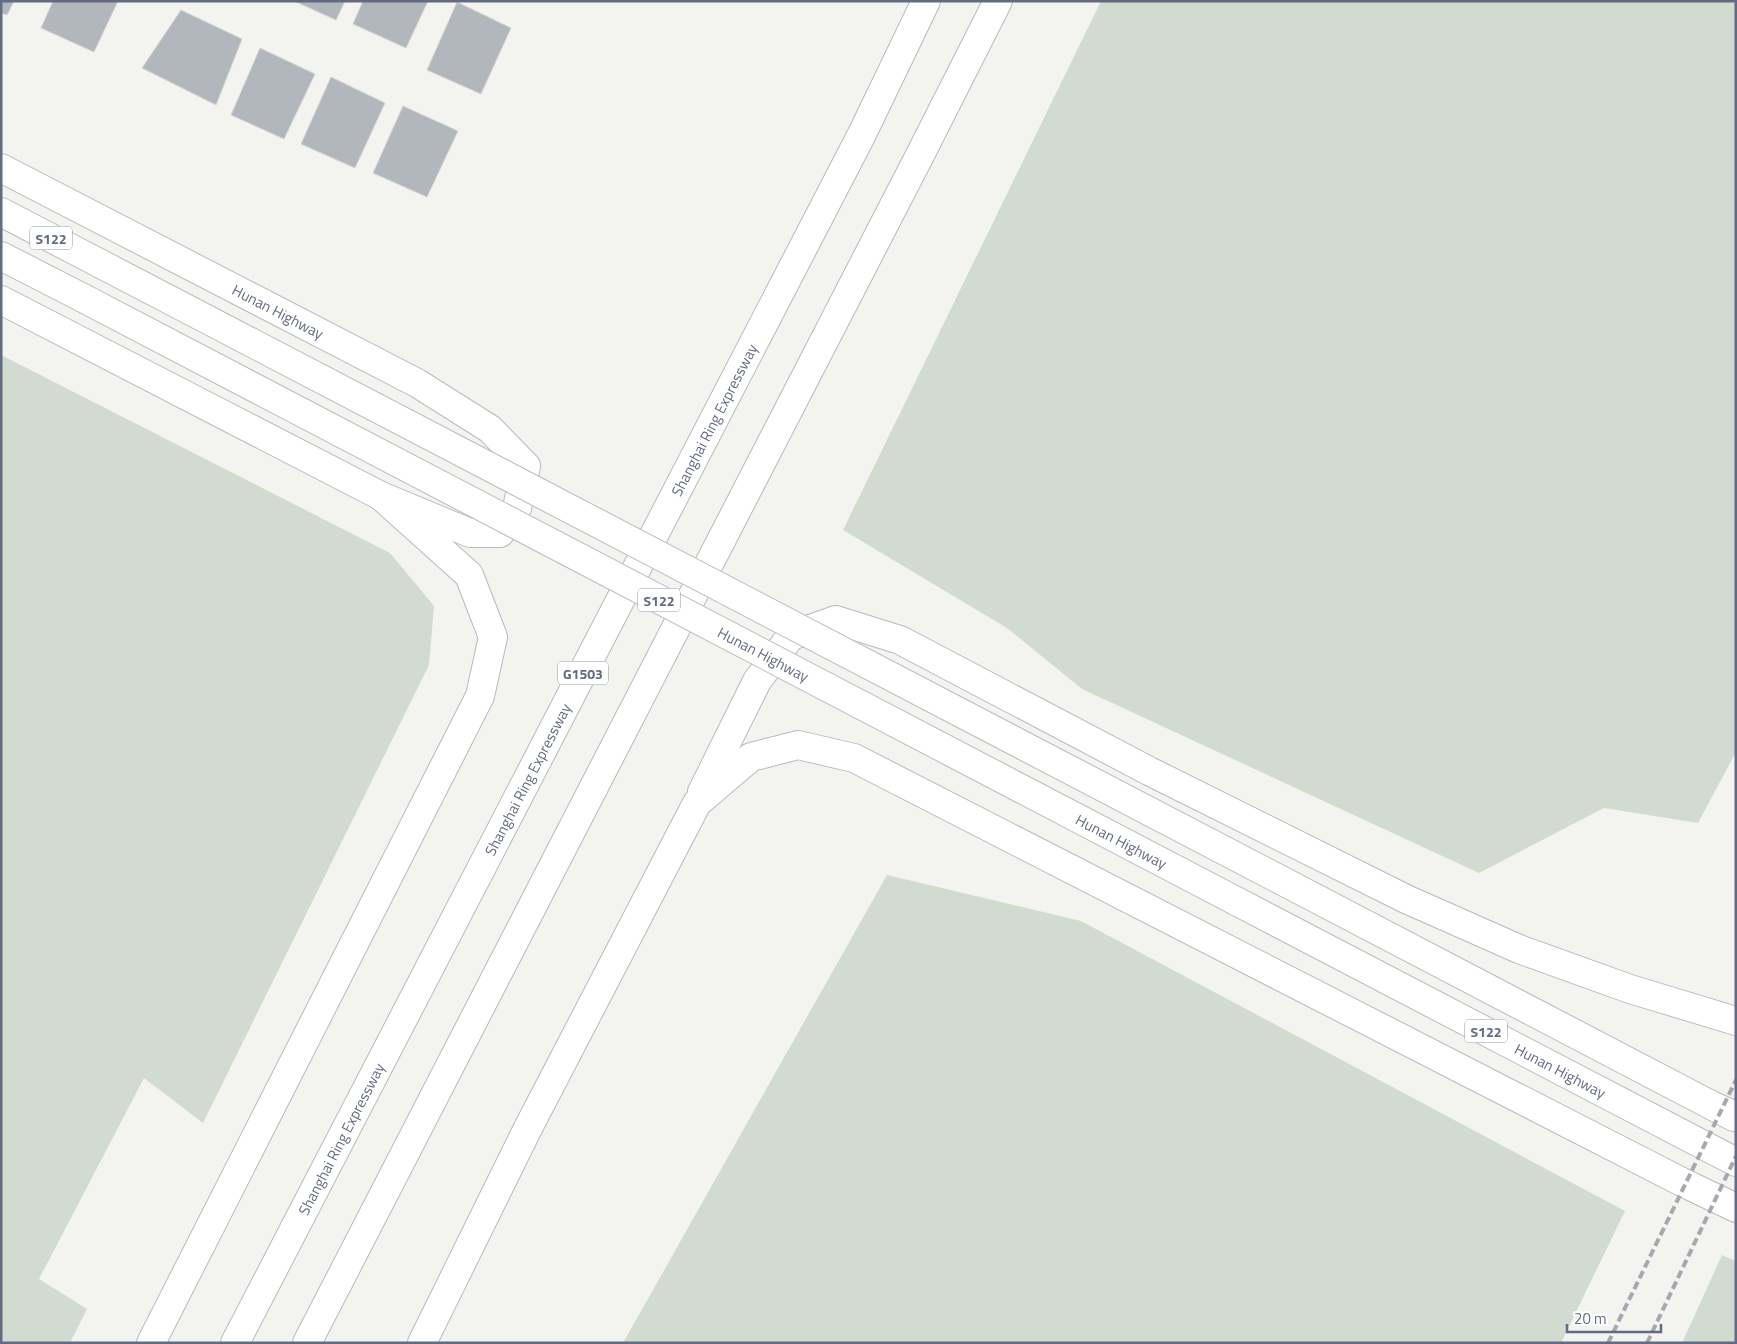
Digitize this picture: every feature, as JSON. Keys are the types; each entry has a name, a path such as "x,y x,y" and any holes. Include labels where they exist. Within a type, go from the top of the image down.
{"main road":[{"name":"Shanghai Ring Expressway","path":"235,1343 862,134 926,1"},
{"path":"307,1343 998,1"},
{"name":"Hunan Highway","path":"1,168 417,383 490,429 526,466 517,508 500,533 470,533 381,496 1,300"},
{"name":"S122","path":"1,212 1728,1113"},
{"name":"Hunan Highway","path":"1,256 1736,1162"},
{"path":"151,1343 480,696 493,637 469,575 381,496"},
{"path":"422,1343 527,1130 697,803 757,681 791,636 836,620 900,640 1149,771 1406,899 1519,949 1630,989 1736,1021"},
{"path":"697,803 751,757 798,745 854,758 1736,1208"}],"shaded area":[{"path":"1101,1 1736,1 1736,752 1698,823 1604,808 1479,873 1082,689 1007,628 843,530"},
{"path":"1,355 390,553 434,606 429,665 203,1123 144,1078 39,1279 87,1309 70,1343 1,1343"},
{"path":"887,875 1081,921 1625,1211 1561,1343 623,1343"},
{"path":"1722,1255 1736,1261 1736,1343 1682,1343"}],"building":[{"path":"1,1 14,1 7,15 1,13"},
{"path":"53,1 118,1 94,52 41,28"},
{"path":"294,1 345,1 336,20"},
{"path":"363,1 428,1 406,48 353,24"},
{"path":"457,2 511,28 481,94 427,70"},
{"path":"181,10 242,39 216,105 142,68"},
{"path":"260,48 315,74 284,139 231,115"},
{"path":"331,77 385,103 355,168 301,144"},
{"path":"403,106 458,131 427,197 373,173"}],"railway":[{"path":"1608,1343 1736,1080"},
{"path":"1647,1343 1736,1156"}]}
